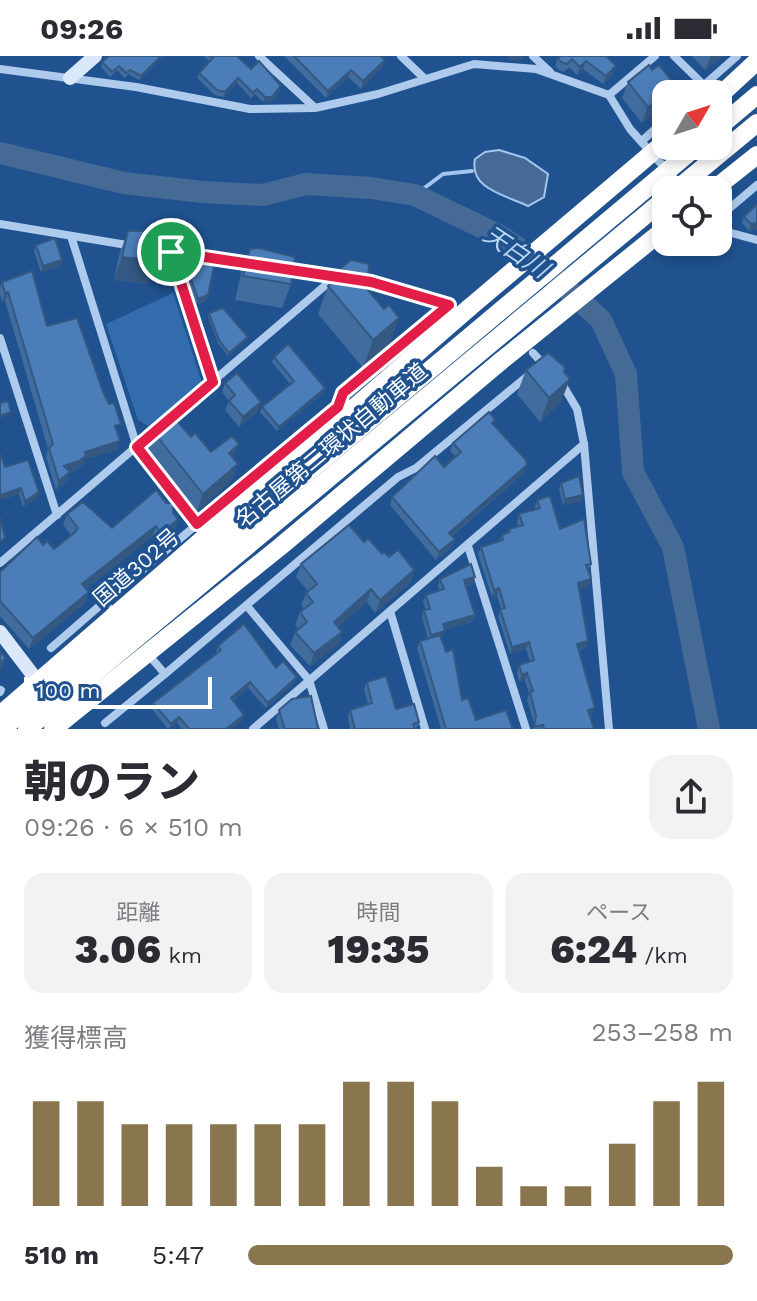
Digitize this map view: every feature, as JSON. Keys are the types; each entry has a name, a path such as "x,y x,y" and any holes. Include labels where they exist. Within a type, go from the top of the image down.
{"highway":[{"path":"731,80 757,61"},
{"path":"732,116 755,97"},
{"path":"693,176 757,123"},
{"name":"国道302号","path":"0,715 38,682 110,609 652,153"},
{"path":"731,176 757,155"},
{"name":"名古屋第二環状自動車道","path":"2,729 680,160"},
{"name":"名古屋第二環状自動車道","path":"27,729 652,210"},
{"path":"64,725 147,653 652,239"}],"street":[{"path":"70,78 95,56"},
{"path":"259,56 315,108"},
{"path":"401,56 425,79"},
{"path":"533,56 552,73"},
{"path":"609,95 655,56"},
{"path":"674,56 699,80"},
{"path":"721,80 737,56"},
{"path":"0,69 250,109 315,108 474,64 552,73 609,95 642,141 673,176"},
{"path":"732,111 757,134"},
{"path":"642,141 652,132"},
{"path":"732,206 757,185"},
{"path":"0,224 371,282 449,305 343,393 338,407 197,524 110,609 51,648"},
{"path":"732,233 757,240"},
{"path":"71,236 137,447 197,524"},
{"path":"171,252 213,382"},
{"path":"0,563 334,278"},
{"path":"0,338 57,515"},
{"path":"533,353 559,379 577,409 584,444 609,729"},
{"path":"105,723 398,477 416,468 543,364"},
{"path":"253,729 584,444"},
{"path":"468,546 526,729"},
{"path":"247,606 309,680 324,729"},
{"path":"390,611 425,729"},
{"path":"0,632 38,682 64,725"},
{"path":"147,653 165,674"}],"shaded area":[{"path":"499,150 525,158 548,174 544,197 528,206 483,184 475,169 475,159 485,152"},
{"path":"173,293 202,383 150,427 138,420 106,324"}],"building":[{"path":"109,56 161,56 141,76 130,70 126,73 119,66 112,72 102,62"},
{"path":"210,56 237,56 251,69 259,61 281,86 272,97 265,97 257,89 253,93 238,78 225,92 217,90 199,73 213,58"},
{"path":"294,56 381,56 385,60 363,81 351,70 328,91"},
{"path":"606,56 616,66 606,76 586,61 580,67 572,59 567,64 561,62 558,58"},
{"path":"649,65 652,70 659,65 671,80 652,80 652,104 648,107 628,82"},
{"path":"757,204 757,223 751,224 744,217"},
{"path":"128,231 152,231 160,235 157,261 122,257"},
{"path":"55,238 62,260 43,266 36,245"},
{"path":"250,249 295,257 291,284 243,276"},
{"path":"195,260 214,266 208,295 198,299 191,279"},
{"path":"351,260 369,264 368,279 362,283 384,309 389,305 399,318 373,340 328,286 345,273 341,268"},
{"path":"32,271 47,326 77,318 104,394 109,404 114,403 121,424 115,426 120,441 85,452 86,456 79,461 64,466 70,472 59,481 49,448 53,444 8,292 5,293 2,282"},
{"path":"223,308 248,337 229,353 219,340 209,313"},
{"path":"288,344 325,388 279,427 262,407 294,381 274,357"},
{"path":"548,353 565,367 564,372 570,379 549,398 526,370"},
{"path":"237,373 261,402 243,417 229,401 235,395 225,383"},
{"path":"8,401 11,412 0,416 0,403"},
{"path":"489,412 495,420 492,423 526,460 527,465 449,533 455,539 439,552 392,497 435,456 444,467 461,452 453,443"},
{"path":"171,414 191,437 195,433 211,452 232,436 239,444 229,453 238,464 203,494 152,430"},
{"path":"0,453 5,467 28,460 39,492 25,501 21,488 0,495"},
{"path":"579,476 583,495 565,499 561,483"},
{"path":"156,490 166,503 173,503 173,513 178,519 161,534 156,526 82,584 89,592 33,638 0,601 0,572 37,537 43,545 47,541 54,549 74,533 78,528 67,514 83,502 112,528"},
{"path":"550,496 560,529 584,519 591,564 586,565 591,579 578,583 588,641 577,644 595,708 588,710 594,729 534,727 536,716 530,692 533,691 527,673 522,675 519,665 534,660 529,642 512,647 500,609 505,608 499,588 494,590 481,547 503,540 502,535 510,532 509,529 523,525 519,514 540,508 537,500"},
{"path":"0,517 5,538 0,542"},
{"path":"349,525 364,542 368,538 382,554 384,552 389,557 398,550 414,570 380,600 371,589 334,622 342,632 314,653 295,632 307,622 300,612 313,602 306,593 317,584 301,564"},
{"path":"471,564 475,577 464,580 475,615 443,624 445,631 431,635 424,610 430,609 426,595 444,589 440,579"},
{"path":"244,624 276,668 283,661 297,677 268,703 250,682 231,698 244,715 226,729 189,729 179,717 171,724 153,703 221,650 218,646"},
{"path":"440,635 446,652 453,649 462,700 468,698 476,720 506,710 513,729 446,729 420,641"},
{"path":"386,676 396,709 414,704 419,722 413,724 415,729 355,729 350,710 372,703 367,682"},
{"path":"311,696 318,729 285,729 279,710 292,699"}],"waterway":[{"name":"天白川","path":"0,153 124,183 202,192 263,195 306,184 371,188 415,195 500,236 535,259 601,320 626,374 633,472 673,547 709,729"},
{"path":"415,195 443,174 472,171"}],"route":[{"path":"171,252 243,260 371,282 449,305 343,393 338,407 197,524 137,447 213,382 171,252"}]}
